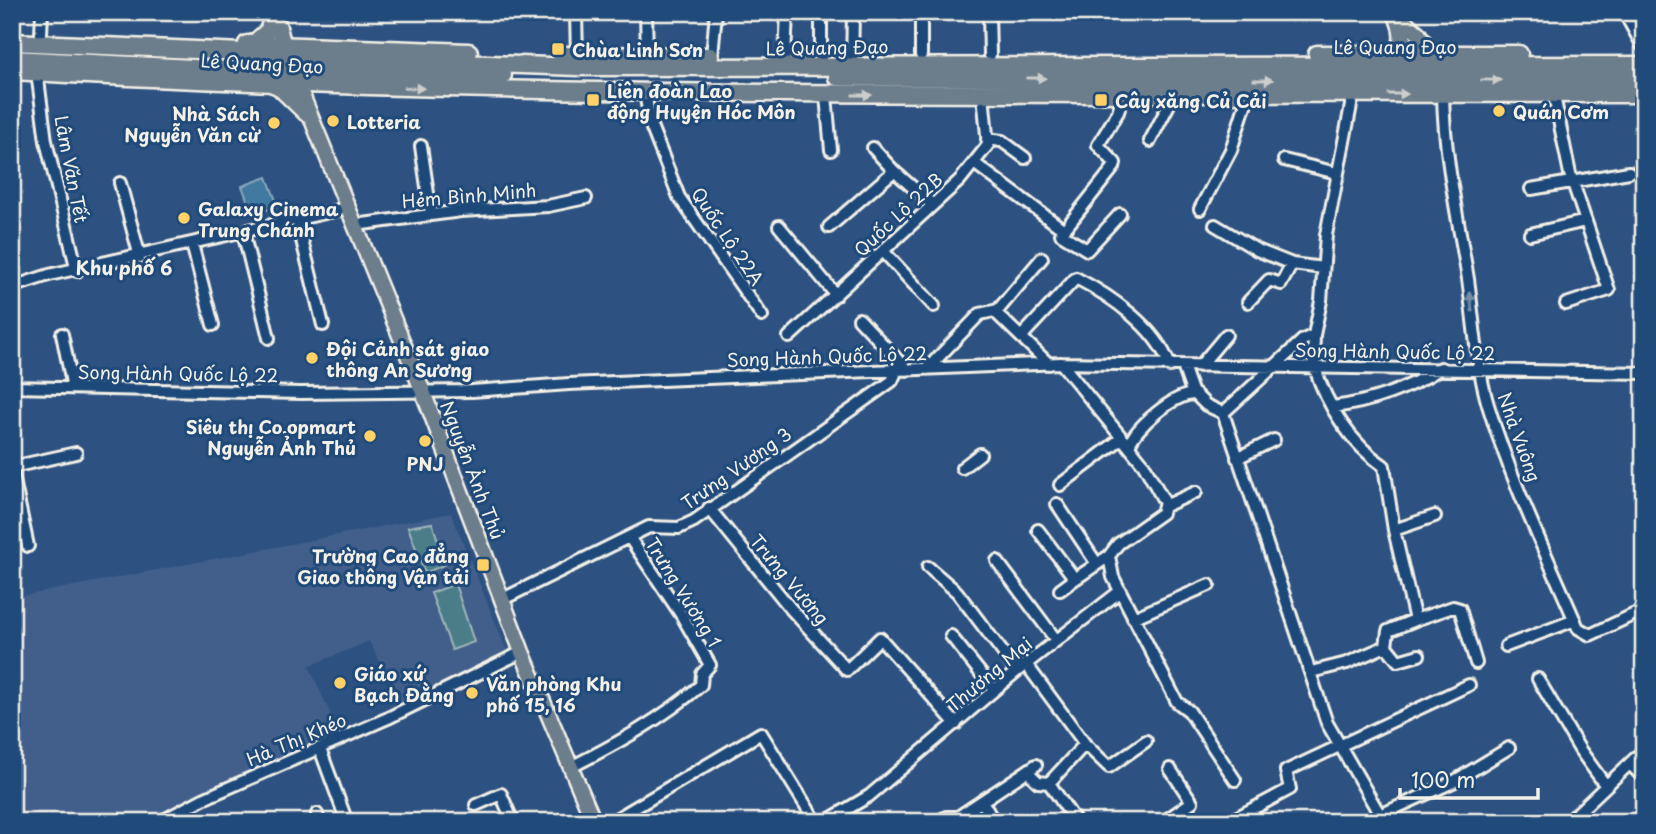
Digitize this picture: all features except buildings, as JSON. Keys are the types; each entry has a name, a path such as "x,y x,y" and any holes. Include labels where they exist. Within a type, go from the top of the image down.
{"highway":[{"path":"249,48 268,31 275,12"},
{"path":"1396,59 1402,27 1401,16"},
{"name":"Lê Quang Đạo","path":"12,32 285,51 578,62 1396,59"},
{"name":"Lê Quang Đạo","path":"12,42 249,48"},
{"name":"Lê Quang Đạo","path":"578,62 647,55 785,57 821,62"},
{"name":"Lê Quang Đạo","path":"852,61 921,55 1396,59 1439,73 1553,88 1644,94"},
{"name":"Lê Quang Đạo","path":"12,59 243,70 295,79 645,93 826,96 1249,93 1353,95 1439,73 1644,55"},
{"name":"Lê Quang Đạo","path":"12,71 267,83 295,79 1439,73 1644,65"},
{"path":"243,70 267,83"},
{"name":"Lê Quang Đạo","path":"1553,88 1644,81"}],"main road":[{"name":"Nguyễn Ảnh Thủ","path":"275,12 295,79 423,392 522,652 593,818"},
{"path":"1401,16 1439,73"},
{"path":"267,83 288,95 312,120"}],"street":[{"path":"41,34 43,12"},
{"path":"576,12 578,62"},
{"path":"646,12 647,55"},
{"path":"712,56 716,12"},
{"path":"785,57 787,12"},
{"path":"821,12 821,62"},
{"path":"852,61 853,12"},
{"path":"921,12 921,55"},
{"path":"989,12 990,55"},
{"path":"1624,12 1644,48"},
{"name":"Lâm Văn Tết","path":"37,72 46,141 78,271"},
{"name":"Nhà Vuông","path":"1439,73 1478,369 1489,408 1543,548 1575,620"},
{"path":"1553,88 1573,181 1609,289 1566,304"},
{"name":"Quốc Lộ 22A","path":"645,93 651,126 679,197 762,316"},
{"path":"1200,209 1231,150 1249,93"},
{"path":"983,95 986,139 1002,141 1025,158"},
{"path":"1063,232 1115,163 1098,145 1118,112 1123,95"},
{"path":"1150,141 1174,95"},
{"path":"1353,95 1337,173 1323,268 1321,301 1314,335 1315,366 1333,407 1364,453 1384,466 1394,530 1415,620"},
{"path":"826,96 831,150"},
{"name":"Quốc Lộ 22B","path":"789,337 960,180 988,145 986,139"},
{"path":"421,146 431,214"},
{"path":"873,148 894,172 933,205"},
{"path":"1284,160 1337,173"},
{"path":"974,163 1087,250 1120,214"},
{"path":"829,227 894,172"},
{"path":"1531,189 1629,172"},
{"path":"120,183 140,257"},
{"name":"Hẻm Bình Minh","path":"355,225 431,214 548,206 586,198"},
{"path":"12,287 49,275 78,271 347,208"},
{"path":"297,220 323,325"},
{"path":"1530,234 1586,221"},
{"path":"1215,225 1257,250 1292,264 1323,268"},
{"path":"779,226 836,295"},
{"path":"243,232 269,338"},
{"path":"192,244 213,325"},
{"path":"884,252 934,306"},
{"path":"927,369 980,314 998,310 1042,258"},
{"path":"1248,302 1269,280 1281,284 1292,264"},
{"path":"1021,337 1076,278 1117,304 1163,346 1170,366"},
{"path":"994,311 1055,364 1126,442 1144,464 1165,506"},
{"path":"859,319 902,370"},
{"path":"62,334 73,388"},
{"path":"1200,366 1226,335"},
{"path":"1223,413 1303,340 1314,335"},
{"name":"Song Hành Quốc Lộ 22","path":"12,387 301,393 423,392 1055,364 1644,373"},
{"path":"1183,366 1193,394 1206,405 1223,413 1327,723 1382,819 1453,782 1509,748"},
{"path":"1333,407 1353,405 1414,385 1441,369"},
{"name":"Trưng Vương 3","path":"503,599 649,527 679,528 892,382 902,370"},
{"path":"1060,485 1126,442 1135,431 1173,401 1193,394"},
{"path":"1237,458 1274,440"},
{"path":"28,546 15,504 12,469 76,453"},
{"path":"962,468 980,454"},
{"path":"1060,590 1109,556 1118,544 1157,517 1165,506 1196,492"},
{"path":"1057,505 1097,564"},
{"name":"Trưng Vương","path":"709,508 790,610 847,670 880,638 956,724"},
{"path":"1394,530 1436,516"},
{"path":"1038,530 1075,579"},
{"name":"Trưng Vương 1","path":"571,767 644,729 701,685 702,674 710,666 676,607 629,537"},
{"path":"1109,556 1119,592 1177,702 1189,711 1235,780"},
{"path":"997,561 1056,640"},
{"path":"928,567 957,592 1085,744 1109,767 1146,741"},
{"path":"1133,618 1209,585"},
{"name":"Thương Mại","path":"825,822 883,785 1022,667 1119,592"},
{"path":"1419,655 1398,661 1386,646 1388,631 1452,607 1460,609 1464,615 1476,663"},
{"path":"1506,646 1575,620 1578,628 1590,635 1635,614 1644,615"},
{"path":"951,636 994,690"},
{"path":"1311,672 1347,663 1386,646"},
{"name":"Hà Thị Khéo","path":"160,822 203,799 320,749 522,652"},
{"path":"1538,679 1580,750 1606,786"},
{"path":"1228,822 1290,789 1286,771 1469,685"},
{"path":"611,822 761,733 816,822"},
{"path":"938,822 946,817 958,817 1032,768 1040,783 1049,783 1085,744"},
{"path":"320,749 347,822"},
{"path":"1567,822 1644,750"},
{"path":"1630,764 1644,778"},
{"path":"1163,822 1192,802 1170,769"},
{"path":"1049,783 1076,822"},
{"path":"476,805 501,794 513,822"},
{"path":"982,801 994,822"},
{"path":"577,822 593,818"}],"shaded area":[{"path":"267,177 278,206 253,215 242,186"},
{"path":"451,513 508,654 404,708 369,641 309,666 340,736 155,822 21,822 15,807 12,808 12,598"}],"green space":[{"path":"432,523 446,564 425,573 408,527"},
{"path":"455,584 474,642 452,650 431,593"}],"place":[{"name":"Chùa Linh Sơn","path":"558,49"},
{"name":"Liên đoàn Lao động Huyện Hóc Môn","path":"593,100"},
{"name":"Cây xăng Củ Cải","path":"1101,100"},
{"name":"Quán Cơm","path":"1499,111"},
{"name":"Lotteria","path":"333,121"},
{"name":"Nhà Sách Nguyễn Văn cừ","path":"274,123"},
{"name":"Galaxy Cinema Trung Chánh","path":"184,218"},
{"name":"Đội Cảnh sát giao thông An Sương","path":"312,358"},
{"name":"Siêu thị Co.opmart Nguyễn Ảnh Thủ","path":"370,436"},
{"name":"PNJ","path":"425,441"},
{"name":"Trường Cao đẳng Giao thông Vận tải","path":"483,565"},
{"name":"Giáo xứ Bạch Đằng","path":"340,683"},
{"name":"Văn phòng Khu phố 15, 16","path":"472,693"}],"district":[{"name":"Khu phố 6","path":"124,267"}]}
